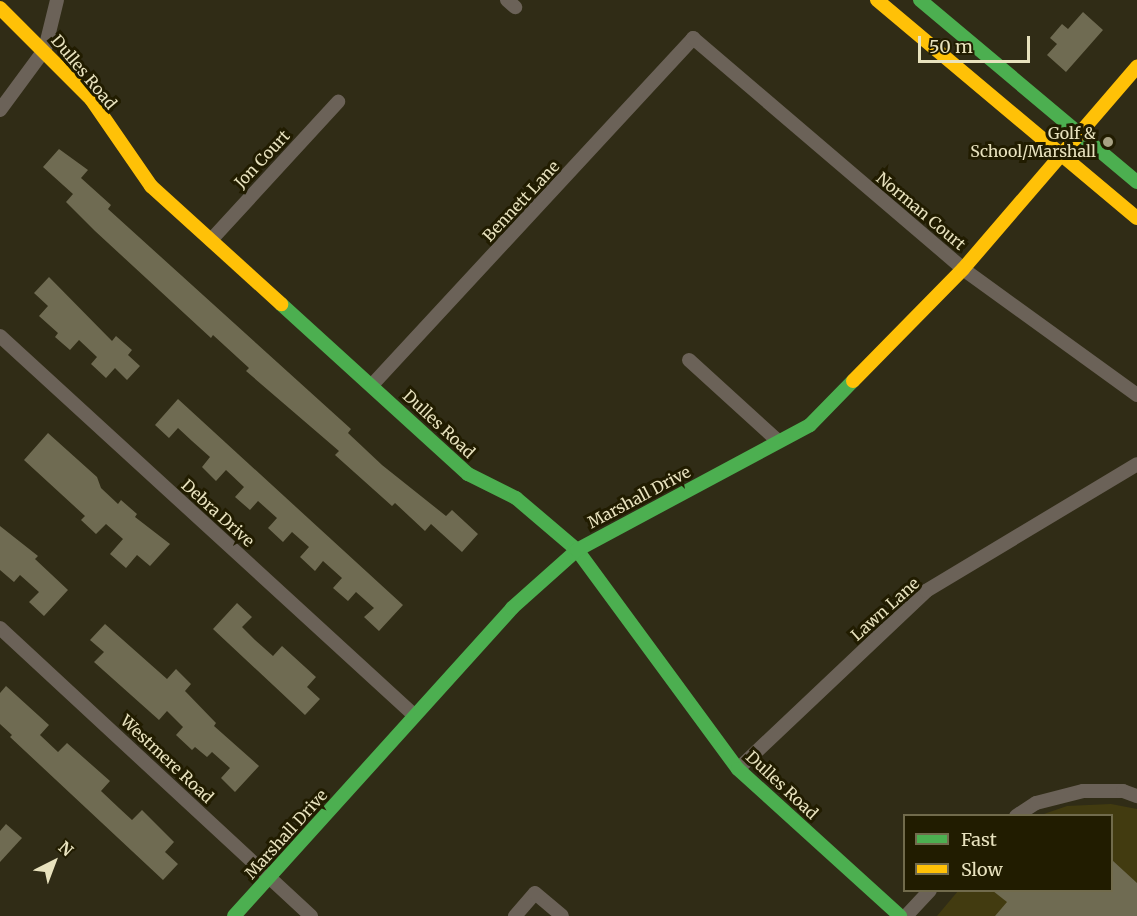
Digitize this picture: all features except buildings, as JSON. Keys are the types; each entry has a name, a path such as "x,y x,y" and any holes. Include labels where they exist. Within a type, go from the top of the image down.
{"street":[{"path":"0,111 45,49 57,0"},
{"path":"877,0 1137,218"},
{"path":"921,0 1137,182"},
{"name":"Dulles Road","path":"0,8 45,49 91,99 146,180 468,474 516,498 577,550 738,769 900,916"},
{"name":"Norman Court","path":"693,38 963,269 1137,395"},
{"name":"Bennett Lane","path":"372,385 693,38"},
{"name":"Marshall Drive","path":"234,916 512,608 577,550 810,426 963,269 1137,67"},
{"name":"Jon Court","path":"211,240 338,102"},
{"name":"Debra Drive","path":"0,336 414,715"},
{"path":"689,360 778,441"},
{"name":"Lawn Lane","path":"738,769 926,591 1137,464"},
{"name":"Westmere Road","path":"0,628 311,916"},
{"path":"1019,814 1036,803 1083,791 1123,790 1137,796"},
{"path":"906,916 929,892"},
{"path":"515,916 535,893 562,916"}],"shaded area":[{"path":"1111,804 1137,809 1137,916 937,916 957,892 1113,892 1113,814 1044,814 1067,806"}],"traffic: fast":[{"path":"920,0 1137,182"},
{"path":"281,304 468,474 516,498 577,550 738,769 900,916"},
{"path":"234,916 512,608 577,550 810,425 853,381"}],"traffic: slow":[{"path":"877,0 1137,218"},
{"path":"0,8 91,99 151,186 281,304"},
{"path":"853,381 963,269 1137,67"}],"place":[{"name":"Golf & School/Marshall","path":"1108,142"}]}
